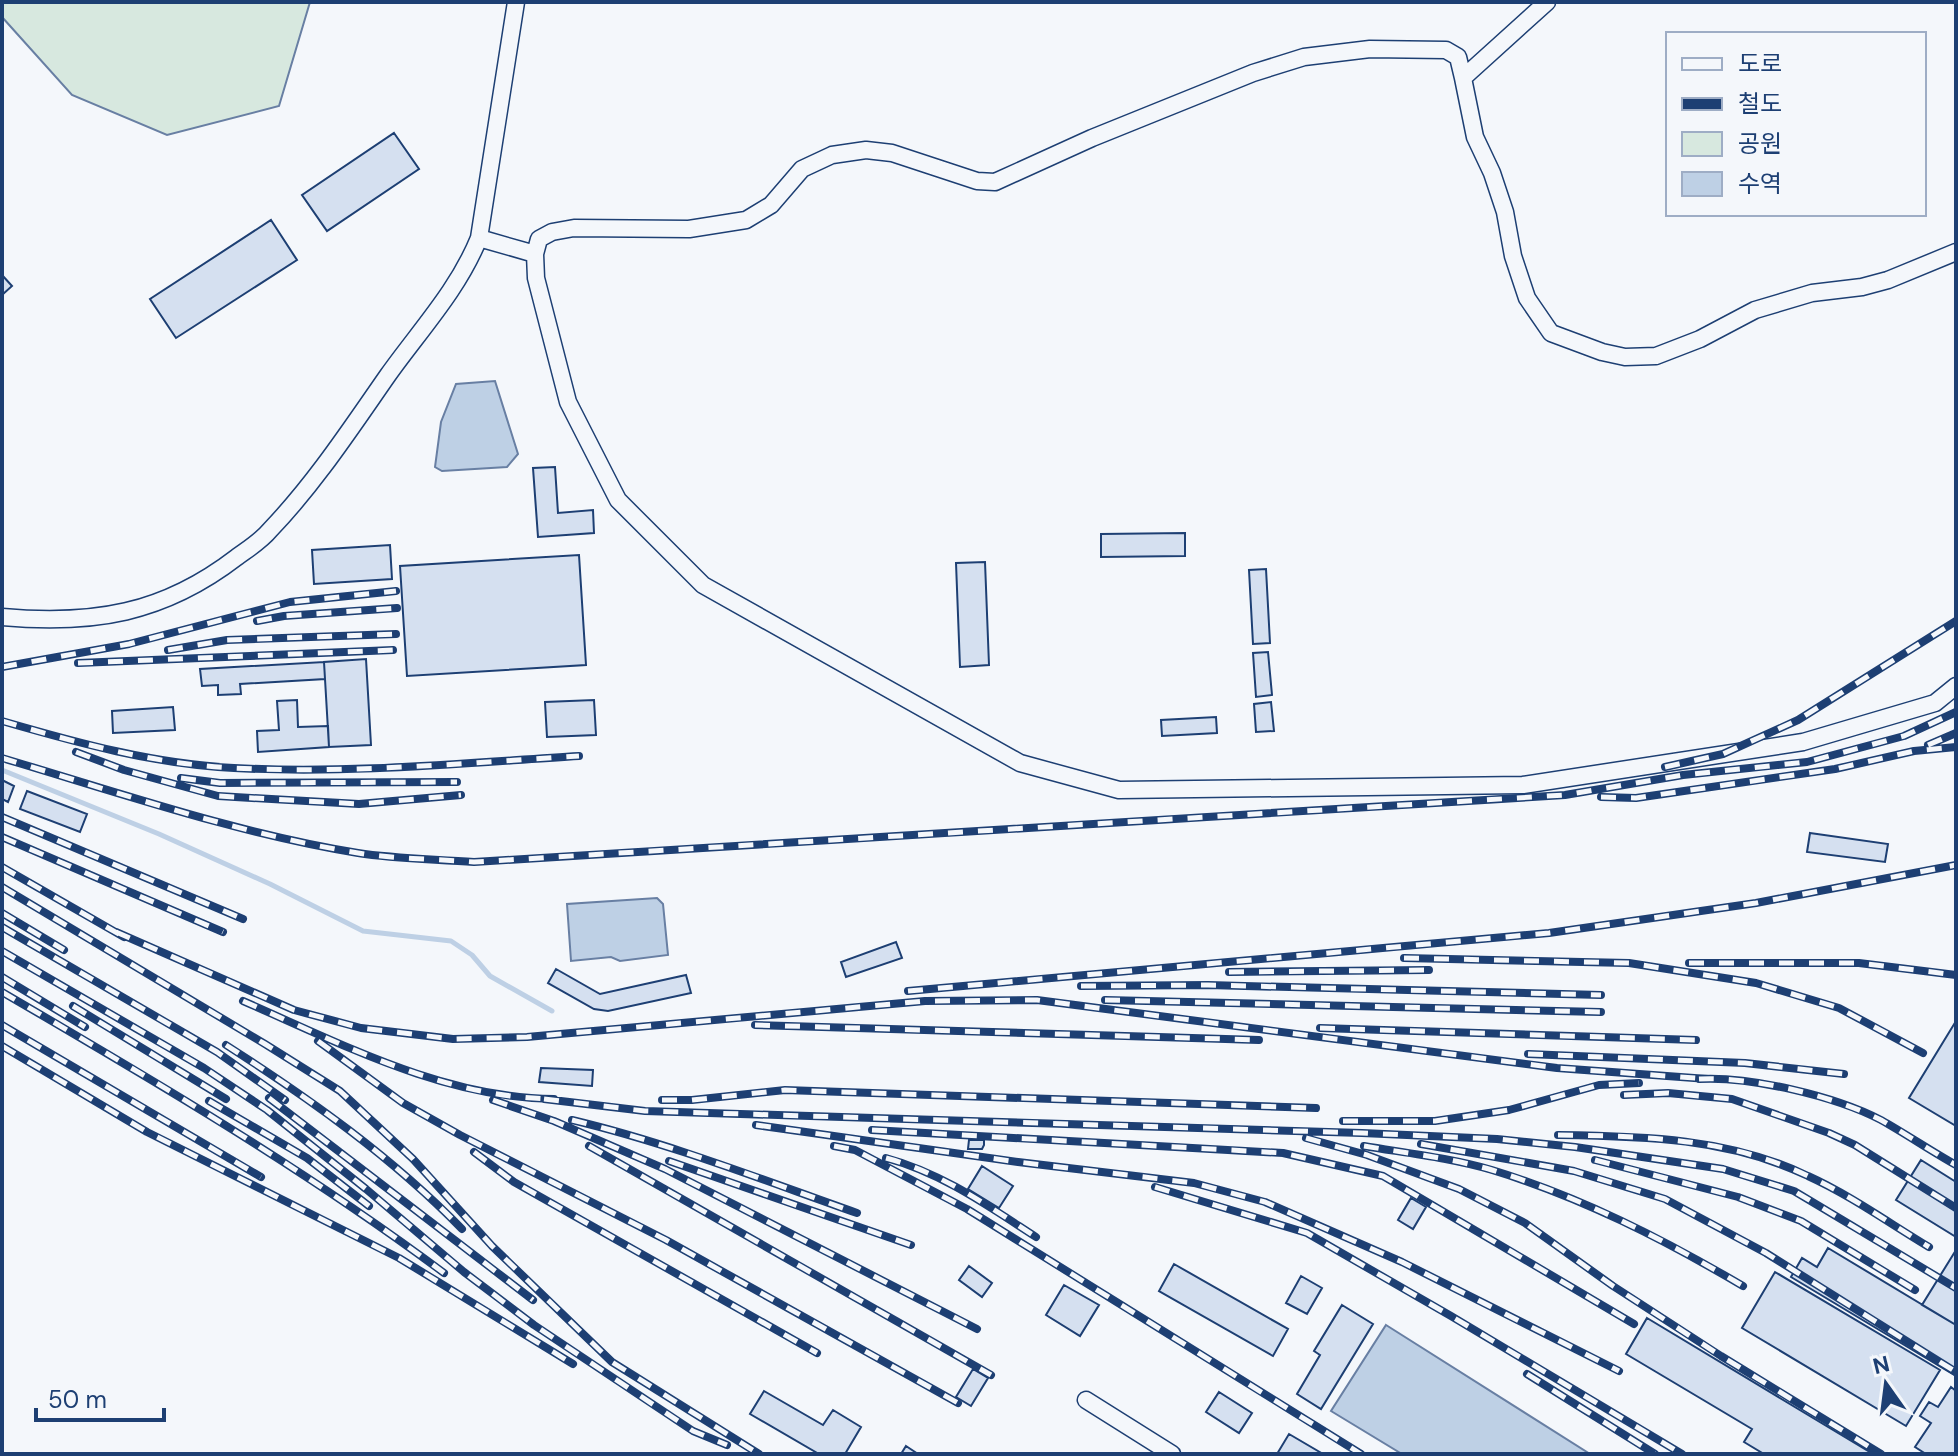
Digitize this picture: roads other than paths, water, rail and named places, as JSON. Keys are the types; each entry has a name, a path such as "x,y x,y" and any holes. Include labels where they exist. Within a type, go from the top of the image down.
{"street":[{"path":"2,617 46,621 84,619 126,612 168,600 218,572 268,533 321,472 469,264 479,238 516,2"},
{"path":"1463,78 1547,2"},
{"path":"1956,252 1888,280 1862,287 1812,293 1755,310 1700,339 1656,356 1625,357 1602,352 1551,333 1527,298 1513,256 1505,212 1492,173 1475,137 1458,57 1446,50 1370,49 1304,57 1253,73 1092,138 995,182 977,181 892,153 866,150 832,155 802,169 771,205 746,220 689,229 574,228 552,232 539,239 535,254 539,292 568,402 618,500 703,585 1020,763 1119,790 1523,785 1803,742 1935,703 1956,686"},
{"path":"479,238 535,254"},
{"path":"1086,1400 1172,1454"}],"water":[{"path":"495,381 518,454 507,467 442,471 435,467 441,422 456,384"},
{"path":"657,898 663,904 668,955 620,961 611,957 571,961 567,904"},
{"path":"1386,1325 1590,1454 1402,1454 1331,1411"}],"waterway":[{"path":"2,770 159,834 270,884 363,931 451,941 472,955 490,976 552,1011"}],"railway":[{"path":"2,667 129,644 290,602 396,591"},
{"path":"257,621 284,616 397,608"},
{"path":"1665,767 1723,754 1798,720 1956,621"},
{"path":"168,650 227,640 396,634"},
{"path":"78,663 393,650"},
{"path":"2,758 178,811 313,845 372,855 474,862 1565,795 1683,775 1807,762 1904,736 1956,712"},
{"path":"2,721 145,757 234,768 363,769 579,756"},
{"path":"1928,745 1956,733"},
{"path":"1601,797 1636,798 1835,769 1914,751 1956,747"},
{"path":"76,752 124,770 218,796 359,804 461,795"},
{"path":"181,778 220,783 457,782"},
{"path":"2,817 243,919"},
{"path":"2,837 223,932"},
{"path":"908,991 1549,933 1756,903 1956,865"},
{"path":"2,867 124,937"},
{"path":"2,887 340,1091 413,1159 492,1246 612,1362 759,1454"},
{"path":"2,913 64,950"},
{"path":"2,927 217,1052 285,1100"},
{"path":"116,932 294,1010 361,1028 453,1039 527,1037 925,1001 1037,1000 1557,1068 1708,1079"},
{"path":"2,951 204,1068 267,1110 464,1272 534,1325 693,1431 727,1445"},
{"path":"1404,958 1629,963 1756,983 1839,1008 1923,1053"},
{"path":"1689,963 1859,963 1956,975"},
{"path":"1229,972 1429,970"},
{"path":"2,977 85,1027"},
{"path":"1081,986 1208,985 1601,995"},
{"path":"2,992 282,1161 444,1273"},
{"path":"1105,1000 1601,1012"},
{"path":"243,1001 356,1051 433,1079 513,1096 554,1099"},
{"path":"73,1006 226,1099"},
{"path":"2,1025 261,1177"},
{"path":"755,1025 1259,1040"},
{"path":"1320,1028 1696,1040"},
{"path":"318,1041 403,1103 666,1240 958,1403"},
{"path":"226,1045 379,1153 462,1229"},
{"path":"2,1046 147,1132 399,1258 573,1364"},
{"path":"1528,1054 1745,1063 1844,1074"},
{"path":"1699,1079 1767,1084 1840,1103 1881,1120 1956,1165"},
{"path":"1343,1121 1435,1121 1509,1110 1599,1085 1639,1083"},
{"path":"662,1100 692,1100 785,1090 1316,1108"},
{"path":"1624,1095 1668,1093 1732,1099 1855,1145 1956,1208"},
{"path":"269,1098 533,1300"},
{"path":"544,1099 645,1111 1362,1133 1497,1139 1575,1147 1723,1169 1794,1191 1956,1288"},
{"path":"493,1100 554,1121 665,1169 977,1329"},
{"path":"209,1101 307,1158 369,1206"},
{"path":"572,1120 680,1151 857,1213"},
{"path":"756,1125 1194,1183 1265,1202 1402,1262 1619,1371"},
{"path":"872,1130 1283,1153 1383,1176 1634,1324"},
{"path":"1558,1135 1622,1136 1686,1142 1778,1163 1854,1200 1929,1247"},
{"path":"1306,1138 1367,1155 1459,1189 1525,1223 1613,1286 1881,1454"},
{"path":"1421,1144 1574,1171 1665,1199 1766,1253 1956,1372"},
{"path":"589,1146 991,1375"},
{"path":"834,1146 855,1150 967,1209 1361,1454"},
{"path":"1364,1146 1461,1162 1558,1193 1621,1220 1743,1286"},
{"path":"474,1152 514,1182 817,1353"},
{"path":"886,1158 945,1181 1036,1237"},
{"path":"1595,1160 1738,1197 1801,1221 1915,1290"},
{"path":"669,1161 911,1245"},
{"path":"1155,1187 1307,1233 1682,1454"},
{"path":"1527,1374 1655,1454"}]}
